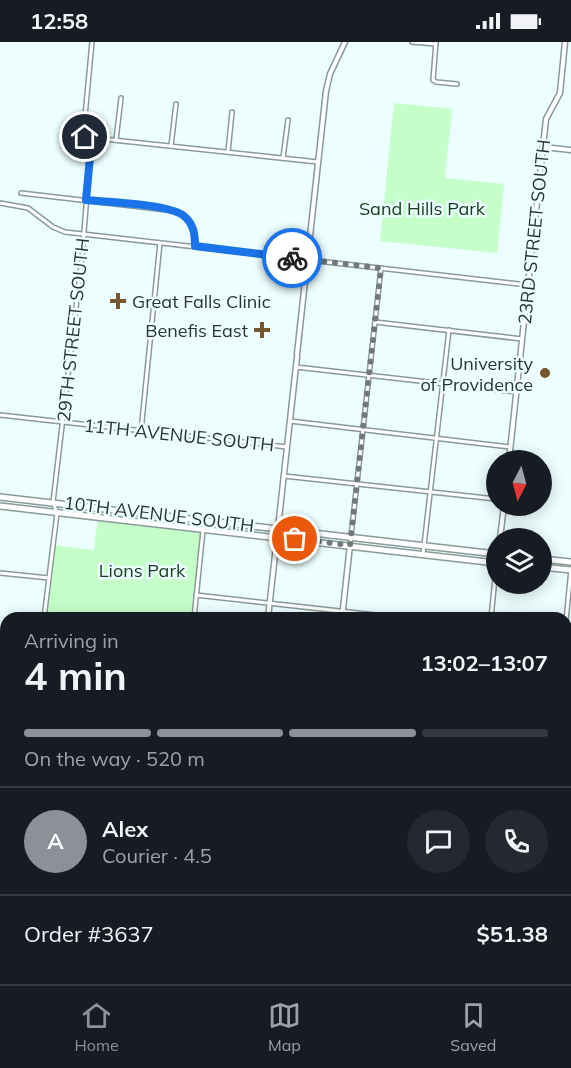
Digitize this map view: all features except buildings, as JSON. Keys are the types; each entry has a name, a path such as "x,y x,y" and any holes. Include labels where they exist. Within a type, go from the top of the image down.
{"highway":[{"name":"10TH AVENUE SOUTH","path":"0,497 486,553"},
{"name":"10TH AVENUE SOUTH","path":"0,506 486,562"},
{"path":"552,560 571,562"},
{"path":"552,568 571,570"}],"street":[{"name":"29TH STREET SOUTH","path":"45,612 57,513 53,502 90,157 84,127 92,42"},
{"path":"269,612 328,83 345,42"},
{"path":"412,42 436,43 433,80 457,84"},
{"name":"23RD STREET SOUTH","path":"510,450 546,118 560,93 566,42"},
{"path":"116,140 121,98"},
{"path":"171,146 176,104"},
{"path":"228,152 232,112"},
{"path":"283,158 288,120"},
{"path":"85,137 318,162"},
{"path":"543,147 571,150"},
{"path":"21,193 175,211 189,221 195,236 195,246"},
{"path":"0,203 28,208 53,227 65,232 528,285"},
{"path":"141,431 160,243"},
{"path":"343,611 381,268"},
{"path":"375,322 522,339"},
{"path":"423,554 449,330"},
{"path":"296,367 516,392"},
{"name":"11TH AVENUE SOUTH","path":"0,415 286,447"},
{"path":"290,421 510,447"},
{"name":"11TH AVENUE SOUTH","path":"284,476 486,498"},
{"path":"195,612 204,520"},
{"path":"567,612 571,570"},
{"path":"0,573 49,578"},
{"path":"492,612 493,594"},
{"path":"196,595 352,612"}],"green space":[{"name":"Sand Hills Park","path":"394,103 452,109 445,178 504,184 497,253 380,241"},
{"name":"Lions Park","path":"98,517 204,529 195,612 46,612 53,545 94,550"}],"way so far":[{"path":"292,258 381,268 350,545 295,539"}],"place":[{"name":"Great Falls Clinic","path":"118,301"},
{"name":"Benefis East","path":"262,330"},
{"name":"University of Providence","path":"545,373"}],"route":[{"path":"85,137 90,149 86,200 175,211 189,221 195,236 195,246 292,258"}]}
